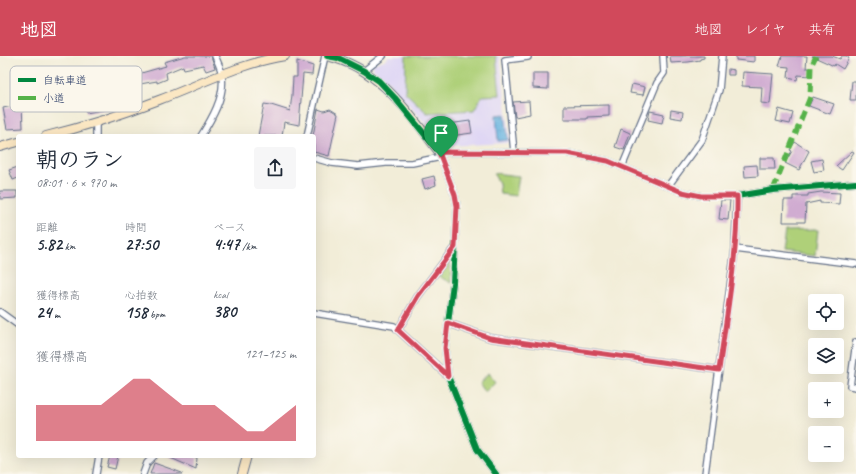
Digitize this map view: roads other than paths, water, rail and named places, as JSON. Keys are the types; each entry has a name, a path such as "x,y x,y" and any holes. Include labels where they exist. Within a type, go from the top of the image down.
{"street":[{"path":"202,134 214,115 223,84 222,75 215,56"},
{"path":"142,106 254,63 285,56"},
{"path":"307,134 326,56 338,57 364,70 379,81 395,98 440,154 455,195 457,206 453,283 445,348 448,376 477,449 496,474"},
{"path":"364,70 383,56"},
{"path":"514,152 505,60 528,56"},
{"path":"622,167 657,83 664,73 663,56"},
{"path":"668,186 702,140 719,90 722,56"},
{"path":"53,134 126,112"},
{"path":"96,122 96,134"},
{"path":"0,147 16,143"},
{"path":"316,159 332,163 358,166 386,163 412,163 440,154 514,152 567,153 608,161 682,192 701,196 737,196 773,190 856,183"},
{"path":"704,474 735,249 737,196"},
{"path":"398,330 418,296 455,247"},
{"path":"735,249 856,264"},
{"path":"0,312 16,324"},
{"path":"316,313 394,326 448,376"},
{"path":"448,323 490,338 719,370"},
{"path":"856,342 850,386 856,387"},
{"path":"96,474 99,458"},
{"path":"143,474 147,463 152,458"},
{"path":"242,474 246,458"}],"water":[{"path":"505,114 508,140 498,141 496,115"}]}
